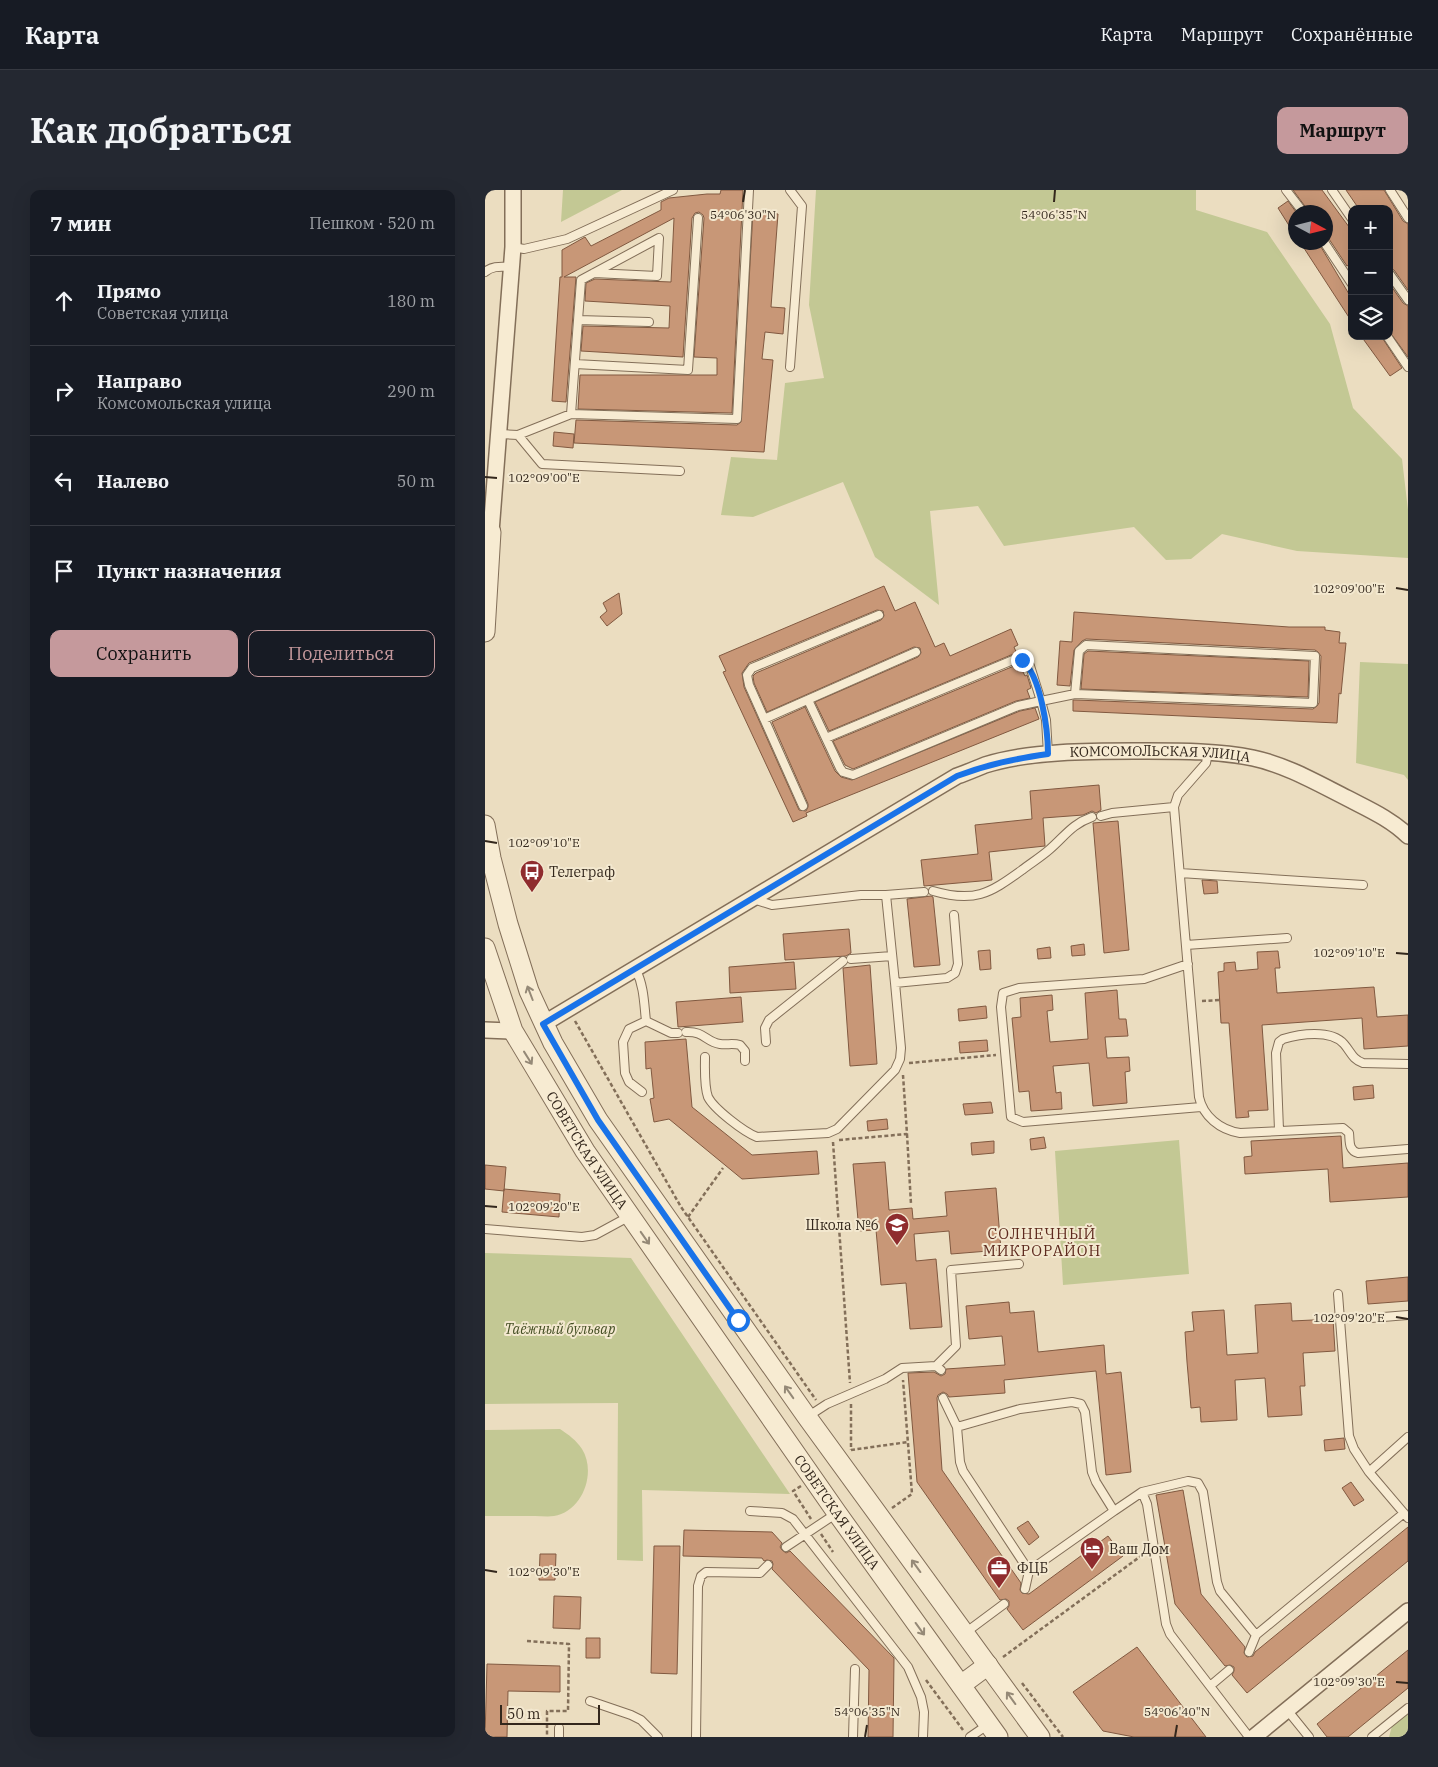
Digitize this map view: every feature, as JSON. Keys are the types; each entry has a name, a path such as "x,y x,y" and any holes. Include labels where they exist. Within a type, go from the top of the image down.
{"street":[{"path":"485,632 488,532 499,434 512,267 513,190"},
{"name":"КОМСОМОЛЬСКАЯ УЛИЦА","path":"543,1024 957,776 986,765 1018,758 1048,754 1120,751 1208,754 1253,758 1300,774 1399,827 1408,836"},
{"name":"СОВЕТСКАЯ УЛИЦА","path":"485,825 491,858 508,924 529,991 543,1024 598,1120 738,1320 814,1412 965,1633 995,1661 1040,1737"},
{"name":"СОВЕТСКАЯ УЛИЦА","path":"485,948 513,1031 585,1151 837,1513 993,1730"},
{"path":"485,1030 513,1031"},
{"path":"715,1336 738,1320"},
{"path":"1254,1737 1408,1611"},
{"path":"961,1685 995,1661"}],"lane":[{"path":"513,247 524,249 567,240 673,190"},
{"path":"499,434 518,435 571,414 737,419 749,190"},
{"path":"790,190 802,206 790,367"},
{"path":"1286,190 1298,205"},
{"path":"1332,190 1348,213"},
{"path":"1390,190 1408,218"},
{"path":"575,364 688,370 698,218"},
{"path":"571,414 581,280 659,238 657,276 594,274"},
{"path":"1330,250 1348,274"},
{"path":"485,272 487,269 497,266 512,267"},
{"path":"1393,279 1408,300"},
{"path":"578,320 649,322"},
{"path":"1390,340 1408,367"},
{"path":"518,435 542,464 680,471"},
{"path":"803,806 749,685 747,675 752,668 879,615"},
{"path":"808,700 840,768 843,772 853,775 1018,706 1075,694 1313,703 1315,656 1086,645 1079,651 1075,694"},
{"path":"764,719 916,652"},
{"path":"826,738 1013,660 1022,660 1030,666 1041,701 1048,736 1048,754"},
{"path":"1208,754 1206,762 1179,795 1174,807 1201,1107 1214,1121 1230,1131 1239,1133 1343,1128 1349,1133 1350,1147 1358,1153 1408,1149"},
{"path":"1101,816 1112,813 1174,807"},
{"path":"933,891 953,897 985,894 996,889 1049,850 1080,821 1092,818"},
{"path":"1180,873 1363,885"},
{"path":"752,899 772,905 924,892"},
{"path":"705,1057 707,1095 712,1104 749,1134 757,1137 828,1133 837,1129 895,1070 900,1059 901,1048 886,895"},
{"path":"895,983 947,978 955,973 958,964 954,916"},
{"path":"1186,945 1287,938"},
{"path":"765,1042 765,1028 769,1020 847,960 892,956"},
{"path":"1188,964 1144,979 1019,988 1003,993 1001,1007 1011,1117 1023,1122 1201,1107"},
{"path":"636,970 641,979 646,1021"},
{"path":"646,1021 671,1034 695,1032 721,1044 732,1043 741,1045 745,1051 745,1060"},
{"path":"643,1092 629,1082 625,1073 623,1042 629,1029 646,1021"},
{"path":"1279,1130 1276,1053 1277,1047 1283,1039 1317,1034 1329,1036 1343,1043 1357,1060 1363,1062 1408,1064"},
{"path":"485,1229 582,1236 595,1235 630,1216"},
{"path":"814,1412 885,1379 902,1368 938,1368 957,1346 951,1270 1019,1264"},
{"path":"1249,1652 1256,1635 1406,1516 1369,1472 1354,1449 1349,1436 1338,1294"},
{"path":"1371,1318 1408,1315"},
{"path":"943,1398 957,1427 960,1462 963,1471 1029,1571"},
{"path":"957,1427 1020,1409 1072,1402 1081,1404 1085,1412 1092,1472 1096,1482 1115,1511"},
{"path":"1369,1472 1408,1437"},
{"path":"1025,1589 1029,1571 1141,1492 1189,1481 1198,1483 1203,1492 1220,1591 1256,1635"},
{"path":"1141,1492 1147,1504 1166,1624 1170,1634 1249,1737"},
{"path":"750,1511 782,1513 793,1519 908,1667 921,1697 924,1712 923,1737"},
{"path":"786,1547 837,1513"},
{"path":"696,1737 698,1586 701,1576 707,1572 760,1573 768,1565"},
{"path":"965,1633 1004,1604"},
{"path":"853,1737 855,1669"},
{"path":"1210,1686 1229,1670"},
{"path":"590,1701 641,1720 658,1737"},
{"path":"1373,1737 1408,1708"},
{"path":"1288,1711 1309,1737"},
{"path":"559,1728 559,1737"},
{"path":"969,1737 993,1730"}],"path":[{"path":"1197,1002 1221,1000"},
{"path":"568,1009 681,1206 814,1412"},
{"path":"901,1048 903,1064 1006,1055"},
{"path":"903,1072 911,1204"},
{"path":"851,1450 850,1394 833,1140 907,1134"},
{"path":"688,1217 723,1168"},
{"path":"892,1508 912,1494 902,1368"},
{"path":"851,1450 908,1442"},
{"path":"846,1443 851,1450"},
{"path":"995,1661 1153,1547"},
{"path":"527,1641 569,1644 568,1711 547,1711 547,1737"}],"green space":[{"path":"563,190 622,190 561,222"},
{"path":"816,190 1196,190 1196,210 1267,232 1330,324 1353,408 1402,459 1408,510 1408,558 1297,551 1222,534 1191,559 1166,560 1134,527 1004,546 978,506 930,511 939,605 875,557 843,482 753,517 721,515 731,457 777,460 785,383 824,378 809,305"},
{"path":"1360,662 1408,664 1408,780 1404,775 1356,763"},
{"path":"1179,1140 1189,1274 1063,1285 1055,1151"},
{"name":"Таёжный бульвар","path":"485,1253 631,1258 790,1494 642,1490 643,1561 617,1560 618,1403 485,1404"},
{"path":"560,1429 577,1443 586,1459 588,1469 587,1480 579,1499 564,1513 554,1516 485,1516 485,1430"},
{"path":"1408,1713 1408,1737 1389,1737 1392,1726"}],"building":[{"path":"721,190 743,190 732,413 578,409 580,375 717,375 717,358 694,357 704,218 699,212 695,213 692,218 683,357 581,351 583,326 669,328 670,306 585,301 586,283 595,279 671,282 674,218 564,277 576,277 566,402 552,401 560,277 562,277 562,250 585,237 591,246 661,210 661,202 669,198 720,194"},
{"path":"1293,190 1322,190 1333,205 1304,205"},
{"path":"1346,190 1384,190 1403,221 1408,224 1408,290 1393,269 1393,205 1356,205"},
{"path":"1288,201 1291,205 1288,205 1288,224 1278,208"},
{"path":"1333,205 1348,226 1347,266 1333,245"},
{"path":"753,212 778,214 771,307 785,308 783,334 765,332 762,359 773,360 764,452 574,443 576,420 737,425 741,422"},
{"path":"1305,250 1323,250 1348,292 1348,316"},
{"path":"1393,289 1403,303 1408,306 1408,357 1393,336"},
{"path":"1364,340 1384,340 1402,368 1390,376"},
{"path":"554,432 574,434 573,448 553,446"},
{"path":"884,586 895,611 915,602 935,647 944,643 950,656 1011,629 1018,645 1014,647 1017,654 829,731 815,702 918,657 921,653 920,648 914,647 767,712 754,683 753,676 756,673 881,620 884,616 883,611 877,610 749,663 742,673 744,687 799,810 806,811 808,804 772,722 805,707 835,771 841,777 852,780 1020,711 1035,708 1039,719 806,813 807,816 793,822 723,672 726,671 719,656"},
{"path":"619,593 622,614 607,626 600,617 607,611 603,603"},
{"path":"1074,612 1289,627 1325,627 1325,630 1340,632 1339,643 1346,643 1337,723 1073,711 1073,700 1313,709 1319,703 1321,656 1315,650 1086,639 1074,650 1070,686 1057,685 1060,641 1072,642"},
{"path":"1088,651 1309,661 1308,697 1081,689 1084,654"},
{"path":"1014,666 1020,666 1025,676 1027,675 1031,688 1027,690 1030,698 1016,701 853,769 845,765 833,741"},
{"path":"1099,785 1101,810 1096,813 1092,811 1083,815 1043,818 1045,846 989,852 992,880 924,886 921,860 978,854 975,825 1032,819 1030,791"},
{"path":"1118,821 1129,950 1104,953 1093,823"},
{"path":"1202,880 1217,881 1218,893 1204,894"},
{"path":"933,897 940,965 914,967 907,899"},
{"path":"849,929 851,953 846,956 785,960 783,934"},
{"path":"1084,944 1085,955 1072,956 1071,946"},
{"path":"1050,947 1051,958 1038,959 1037,949"},
{"path":"990,950 991,969 980,970 978,951"},
{"path":"1278,951 1280,968 1275,968 1277,993 1374,987 1377,1017 1408,1015 1408,1046 1364,1049 1362,1018 1262,1025 1268,1110 1248,1111 1249,1117 1236,1118 1229,1023 1221,1023 1218,972 1224,971 1224,963 1235,962 1236,971 1258,969 1257,952"},
{"path":"794,962 796,989 730,993 729,967"},
{"path":"870,965 877,1064 850,1066 843,968"},
{"path":"1117,990 1119,1019 1126,1019 1128,1036 1105,1037 1107,1058 1129,1057 1130,1071 1125,1072 1127,1103 1093,1106 1089,1063 1053,1066 1056,1093 1061,1092 1062,1109 1031,1111 1029,1091 1019,1092 1012,1018 1021,1017 1020,998 1052,995 1053,1010 1047,1011 1050,1042 1088,1039 1085,993"},
{"path":"741,997 743,1022 678,1027 676,1002"},
{"path":"986,1006 987,1018 959,1021 958,1009"},
{"path":"686,1039 692,1107 752,1155 817,1151 819,1174 742,1179 669,1119 654,1122 650,1099 654,1098 651,1068 646,1069 645,1042"},
{"path":"987,1040 988,1051 960,1053 959,1042"},
{"path":"1373,1085 1374,1098 1354,1100 1353,1087"},
{"path":"991,1102 993,1113 965,1115 963,1104"},
{"path":"887,1119 888,1129 868,1131 867,1121"},
{"path":"1341,1136 1343,1168 1408,1163 1408,1197 1330,1202 1328,1169 1245,1174 1244,1157 1252,1156 1251,1141"},
{"path":"1044,1137 1046,1148 1031,1150 1030,1139"},
{"path":"994,1141 994,1153 972,1155 971,1143"},
{"path":"885,1162 889,1210 912,1208 913,1219 947,1216 945,1192 996,1188 1001,1250 951,1254 949,1231 914,1234 916,1261 936,1259 942,1327 910,1329 906,1283 881,1285 876,1230 859,1231 853,1164"},
{"path":"485,1165 506,1167 504,1191 485,1189"},
{"path":"504,1189 560,1194 559,1217 502,1212"},
{"path":"1408,1277 1408,1301 1368,1304 1366,1281"},
{"path":"1009,1302 1010,1313 1034,1311 1038,1352 1104,1345 1106,1374 1121,1372 1131,1472 1106,1475 1096,1371 1004,1380 1005,1393 949,1397 943,1392 938,1395 942,1470 1021,1583 1020,1590 1022,1593 1029,1594 1108,1536 1123,1556 1023,1630 1007,1609 1009,1601 1006,1599 1000,1600 917,1482 908,1373 934,1372 941,1376 945,1374 946,1369 1005,1365 1002,1336 969,1339 966,1306"},
{"path":"1291,1303 1292,1321 1333,1319 1335,1351 1303,1353 1305,1386 1300,1386 1302,1415 1268,1417 1265,1378 1235,1380 1237,1420 1201,1422 1200,1407 1191,1408 1187,1362 1185,1332 1194,1331 1192,1312 1224,1310 1227,1355 1258,1353 1255,1305"},
{"path":"1344,1438 1345,1449 1325,1451 1324,1440"},
{"path":"1351,1482 1364,1500 1354,1506 1342,1488"},
{"path":"1183,1490 1201,1594 1245,1647 1244,1653 1247,1657 1253,1656 1255,1652 1408,1527 1408,1561 1247,1693 1232,1675 1234,1667 1230,1665 1225,1666 1175,1604 1156,1495"},
{"path":"1028,1521 1039,1537 1029,1545 1017,1528"},
{"path":"684,1530 772,1532 782,1543 780,1547 782,1550 786,1553 790,1551 894,1658 893,1737 868,1737 869,1670 772,1569 772,1561 764,1561 762,1558 683,1556"},
{"path":"654,1546 680,1546 677,1674 651,1673"},
{"path":"540,1554 556,1554 555,1580 539,1580"},
{"path":"554,1596 581,1597 580,1629 553,1628"},
{"path":"586,1638 600,1638 600,1658 586,1658"},
{"path":"1137,1647 1206,1737 1134,1737 1103,1731 1073,1692"},
{"path":"1408,1650 1408,1688 1348,1737 1327,1737 1317,1724"},
{"path":"487,1664 560,1666 560,1692 508,1691 507,1737 485,1737"}],"place":[{"name":"Телеграф","path":"532,893"},
{"name":"Школа №6","path":"897,1246"},
{"name":"Ваш Дом","path":"1092,1570"},
{"name":"ФЦБ","path":"999,1589"}],"district":[{"name":"СОЛНЕЧНЫЙ МИКРОРАЙОН","path":"1042,1242"}],"route":[{"path":"738,1320 598,1120 543,1024 957,776 986,765 1048,754 1046,720 1041,701 1030,666 1022,660"}]}
